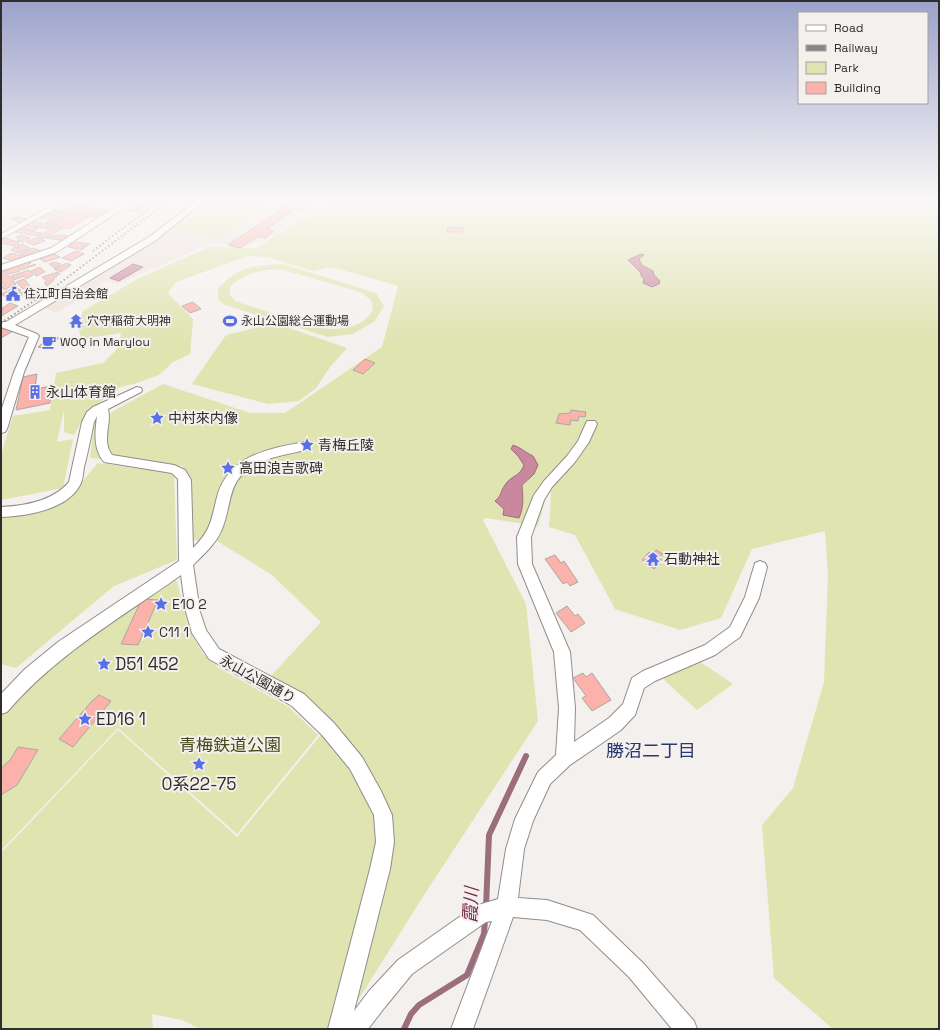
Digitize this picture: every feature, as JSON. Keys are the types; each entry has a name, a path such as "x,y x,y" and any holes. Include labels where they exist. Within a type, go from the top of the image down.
{"street":[{"path":"1,268 59,247"},
{"path":"5,324 138,247"},
{"path":"1,429 19,372 34,336 5,324"},
{"path":"1,512 47,503 56,500 71,489 75,483 88,422 91,415 97,410 137,390"},
{"name":"永山公園通り","path":"97,410 103,411 100,437 104,454 108,459 174,469 178,470 183,475 186,563 200,633 214,654 298,700 328,728 356,763 383,815 385,842 380,869 339,1029"},
{"path":"564,759 567,708 562,652 529,576 525,564 524,538 538,498 548,484 571,459 583,442 591,424"},
{"path":"1,706 29,677 61,648 186,563 209,539 214,530 226,489 233,476 246,465 261,456 304,446"},
{"path":"462,1029 496,909 524,819 544,778 564,759 615,724 629,709 638,683 650,676 710,650 735,632 752,598 760,567"},
{"path":"355,1029 377,999 405,967 496,909 547,910 586,922 636,970 686,1029"}],"shaded area":[{"path":"143,247 203,247 118,284 107,281 56,313 43,306"},
{"path":"641,254 644,255 639,259 640,262 643,266 653,271 654,275 660,281 659,284 652,287 643,283 644,279 641,276 641,273 628,260"},
{"path":"133,264 143,267 119,281 110,278"},
{"path":"513,445 533,456 538,465 534,474 522,485 523,498 519,518 503,515 504,509 495,501 499,497 507,482 520,472 524,465 511,449"}],"green space":[{"path":"209,247 939,247 939,1029 833,1029 774,978 762,825 793,788 824,682 828,575 825,531 752,549 721,618 680,630 615,609 575,535 549,527 552,476 538,526 485,518 483,520 526,604 538,721 424,895 340,1029 200,1029 182,1020 152,1014 153,1029 1,1029 1,853 118,730 237,837 329,725 269,678 321,622 272,575 217,541 193,540 183,466 90,458 94,426 115,410 163,384 250,413 285,413 382,347 398,286 332,267 313,271 268,257 248,256 176,282 168,293 193,319 190,354 173,362 159,375 134,384 120,387 86,413 74,435 64,432 64,410 57,442 73,439 63,488 1,500 1,455 13,416 50,410 56,373 103,363 118,348 121,333 81,339 78,326 83,311 139,278"},
{"path":"283,264 376,293 384,306 374,322 352,334 328,337 225,305 218,299 218,288 240,271 248,268","holes":["267,270 284,270 360,292 371,300 373,310 362,322 347,328 331,329 314,327 235,301 230,295 230,287 245,277 256,272"]},
{"path":"275,323 347,348 330,367 316,388 299,401 268,404 192,384 226,335"},
{"path":"98,463 166,472 174,475 177,560 114,586 16,668 1,664 1,517 68,498"},
{"name":"青梅鉄道公園","path":"170,580 177,581 189,630 203,654 219,668 289,707 318,735 237,834 118,728 1,851 1,715 6,708 69,649"},
{"path":"699,661 733,684 697,710 663,679"}],"building":[{"path":"15,247 30,248 18,253 11,250"},
{"path":"68,247 85,247 81,250"},
{"path":"33,248 44,252 28,258 20,254"},
{"path":"76,251 84,254 71,261 62,258"},
{"path":"11,253 22,256 18,258 22,260 11,263 9,260 3,258"},
{"path":"53,254 60,257 45,262 40,259"},
{"path":"29,261 31,263 28,264 29,266 36,265 21,270 18,265"},
{"path":"54,262 61,264 55,268 49,264"},
{"path":"67,263 71,265 61,272 54,269"},
{"path":"16,265 20,271 9,274 5,269"},
{"path":"40,267 45,272 36,276 31,271"},
{"path":"3,269 16,284 4,290 2,287 5,285 1,283 1,270"},
{"path":"29,270 33,275 26,279 24,276 14,280 11,276"},
{"path":"58,272 60,274 56,275 57,276 54,280 47,286 44,283 47,282 42,277"},
{"path":"24,279 30,286 23,289 16,282"},
{"name":"住江町自治会館","path":"14,288 21,290 19,291 24,294 11,300 1,294"},
{"path":"193,302 201,309 190,313 182,306"},
{"path":"10,303 18,306 1,316 1,312 4,310 1,309"},
{"path":"6,328 13,331 1,338 1,330"},
{"path":"51,336 59,338 46,349 38,347"},
{"path":"365,359 375,363 363,374 353,370"},
{"name":"永山体育館","path":"37,374 35,389 52,386 50,403 16,410 23,377"},
{"path":"571,410 586,412 585,417 579,416 578,421 571,420 570,425 556,423 559,414 570,413"},
{"path":"656,550 663,554 659,558 662,560 654,569 642,560 649,552 652,555"},
{"path":"555,555 561,563 564,561 578,582 570,586 567,582 563,584 545,559"},
{"path":"144,599 158,600 138,645 121,644 139,605"},
{"path":"567,606 575,616 578,614 585,623 571,632 556,613"},
{"path":"583,673 586,677 592,673 611,700 592,711 582,698 586,696 573,678"},
{"path":"99,695 111,701 73,747 59,739 92,701"},
{"path":"18,747 38,750 17,785 1,795 1,768 10,760"}],"waterway":[{"name":"霞川","path":"486,907 489,835 526,756"},
{"name":"霞川","path":"404,1029 411,1014 419,1005 467,975 484,934 485,918"}],"railway":[{"path":"93,251 98,247"},
{"path":"1,323 56,286 107,247"}],"place":[{"name":"住江町自治会館","path":"13,294"},
{"name":"穴守稲荷大明神","path":"76,321"},
{"name":"永山公園総合運動場","path":"230,321"},
{"name":"WOQ in Marylou","path":"49,342"},
{"name":"永山体育館","path":"35,392"},
{"name":"中村來内像","path":"157,418"},
{"name":"青梅丘陵","path":"307,445"},
{"name":"高田浪吉歌碑","path":"228,468"},
{"name":"石動神社","path":"653,559"},
{"name":"E10 2","path":"161,604"},
{"name":"C11 1","path":"148,632"},
{"name":"D51 452","path":"104,664"},
{"name":"ED16 1","path":"85,719"},
{"name":"0系22-75","path":"199,764"}],"district":[{"name":"勝沼二丁目","path":"651,751"}]}
